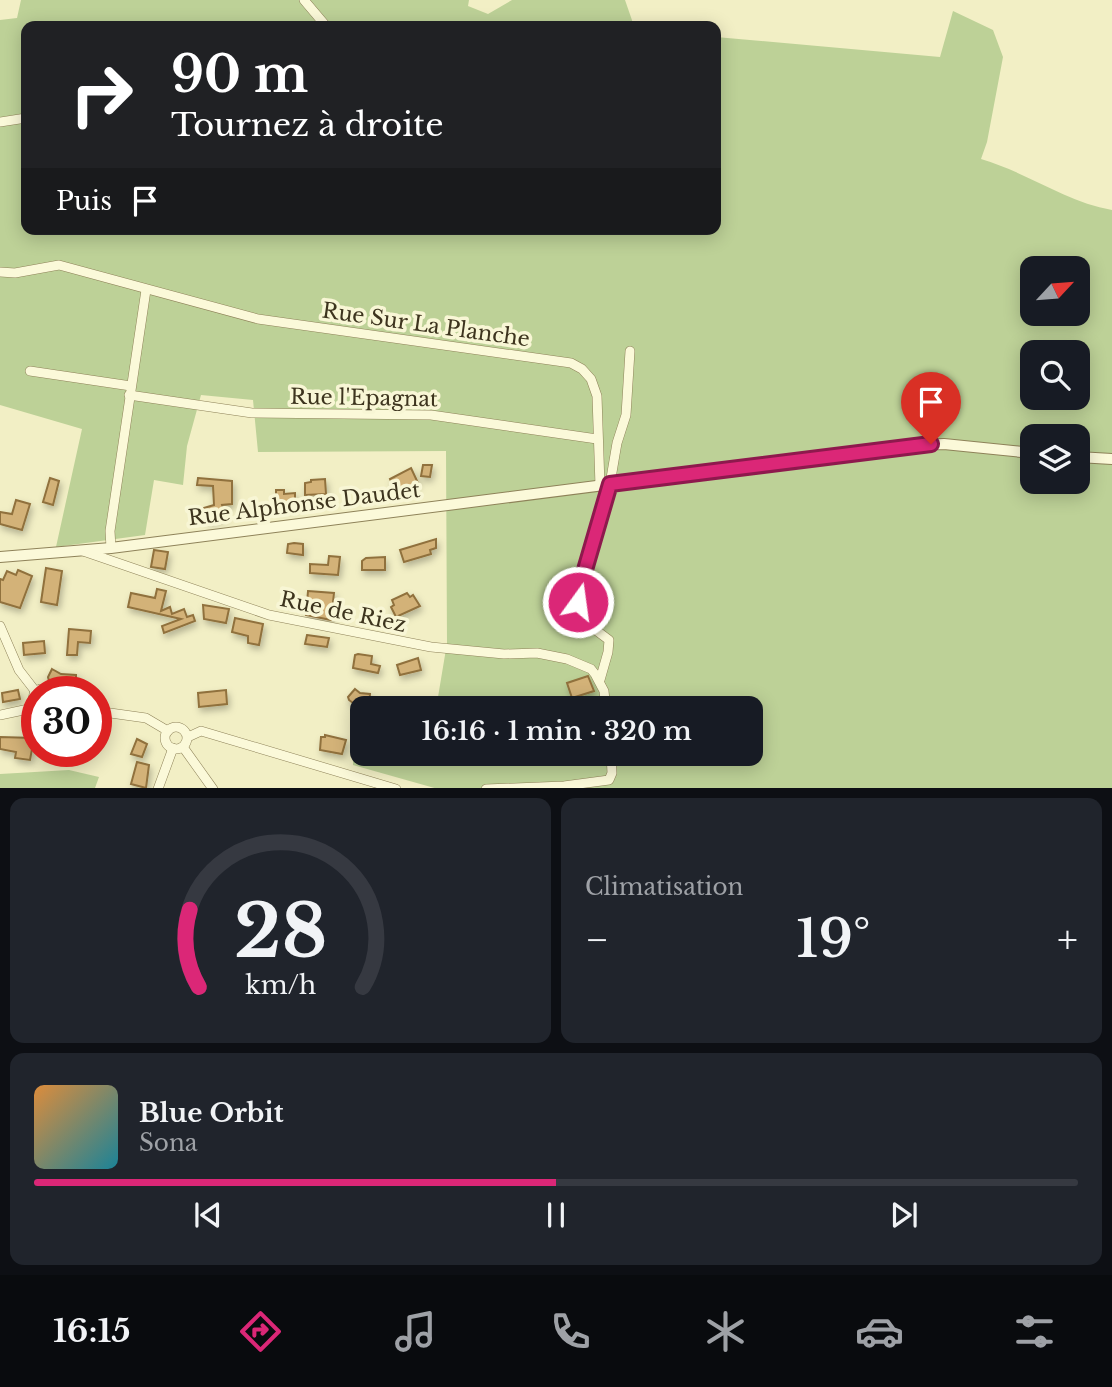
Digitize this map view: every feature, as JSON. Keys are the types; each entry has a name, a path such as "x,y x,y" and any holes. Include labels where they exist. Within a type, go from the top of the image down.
{"street":[{"path":"304,0 322,21"},
{"path":"0,122 21,119"},
{"name":"Rue Sur La Planche","path":"0,272 15,273 59,265 258,319 571,363 582,369 591,379 597,396 597,439 605,485"},
{"path":"111,548 110,531 146,290"},
{"path":"603,696 600,680 609,640 581,620 578,602 605,485 626,415 630,351"},
{"name":"Rue l'Epagnat","path":"30,371 252,413 431,415 597,439"},
{"name":"Rue Alphonse Daudet","path":"0,556 111,548 931,444 1020,452"},
{"path":"1090,458 1112,459"},
{"name":"Rue de Riez","path":"81,551 182,583 269,615 432,647 504,654 551,655 591,669 600,680"},
{"path":"0,626 24,676"},
{"path":"0,715 21,712"},
{"path":"112,713 146,718 167,731"},
{"path":"167,731 178,726 188,737"},
{"path":"167,731 166,741 178,748 212,788"},
{"path":"158,788 178,748 188,737 201,731 393,788"},
{"path":"512,788 564,786 609,780 612,766"}],"green space":[{"path":"21,0 469,0 468,6 488,14 512,0 625,0 632,21 21,21 21,235 721,235 721,37 940,57 953,11 993,30 1003,57 987,142 981,159 1062,194 1112,210 1112,788 434,788 357,766 763,766 763,696 438,696 447,643 446,451 258,452 253,400 201,395 187,446 183,485 154,480 145,535 56,547 82,429 0,405 0,20 17,18"},
{"path":"69,770 99,777 95,788 0,788 0,774"}],"building":[{"path":"423,465 432,465 430,477 421,476"},
{"path":"411,468 418,483 399,491 394,488 390,479"},
{"path":"50,478 59,481 53,505 43,502"},
{"path":"198,478 232,481 232,504 222,505 225,516 208,521 204,508 214,505 213,486 197,485"},
{"path":"325,479 326,494 305,495 305,483"},
{"path":"276,490 284,490 284,494 295,493 295,506 276,506"},
{"path":"16,500 30,504 22,530 0,524 0,512 12,514"},
{"path":"436,539 436,548 430,550 431,554 404,562 400,550"},
{"path":"288,544 303,544 303,555 287,553"},
{"path":"154,550 168,552 165,569 151,567"},
{"path":"329,556 340,557 338,575 310,573 310,564 328,565"},
{"path":"385,557 385,570 362,570 362,561 366,558"},
{"path":"46,568 62,571 57,605 41,602"},
{"path":"18,570 32,576 20,608 0,602 0,579 3,580 7,571 16,575"},
{"path":"157,589 166,591 161,611 170,607 172,614 184,609 187,617 193,615 195,621 164,633 162,626 181,619 128,607 131,593 155,598"},
{"path":"308,591 334,593 331,620 306,615"},
{"path":"407,593 410,597 413,595 420,606 396,617 391,607 394,605 392,600"},
{"path":"203,605 229,609 226,623 204,619"},
{"path":"235,618 263,624 259,645 248,643 248,636 232,632"},
{"path":"69,629 91,631 90,643 78,642 77,655 67,655"},
{"path":"307,635 329,638 327,647 305,644"},
{"path":"44,641 45,653 24,655 23,643"},
{"path":"355,655 372,656 371,664 380,666 378,673 353,668"},
{"path":"418,658 421,670 400,675 397,665"},
{"path":"52,669 61,674 76,675 76,676 48,676"},
{"path":"588,676 594,691 571,696 567,683"},
{"path":"355,689 360,693 370,694 350,696 350,701 348,697"},
{"path":"18,690 20,699 3,702 2,693"},
{"path":"226,690 227,704 199,707 198,693"},
{"path":"325,735 346,740 342,754 320,750 321,737"},
{"path":"0,737 21,738 21,759 15,758 16,752 0,749"},
{"path":"137,739 147,744 142,757 131,754"},
{"path":"137,762 149,765 146,788 131,784"}],"route":[{"path":"578,602 610,484 931,444"}]}
